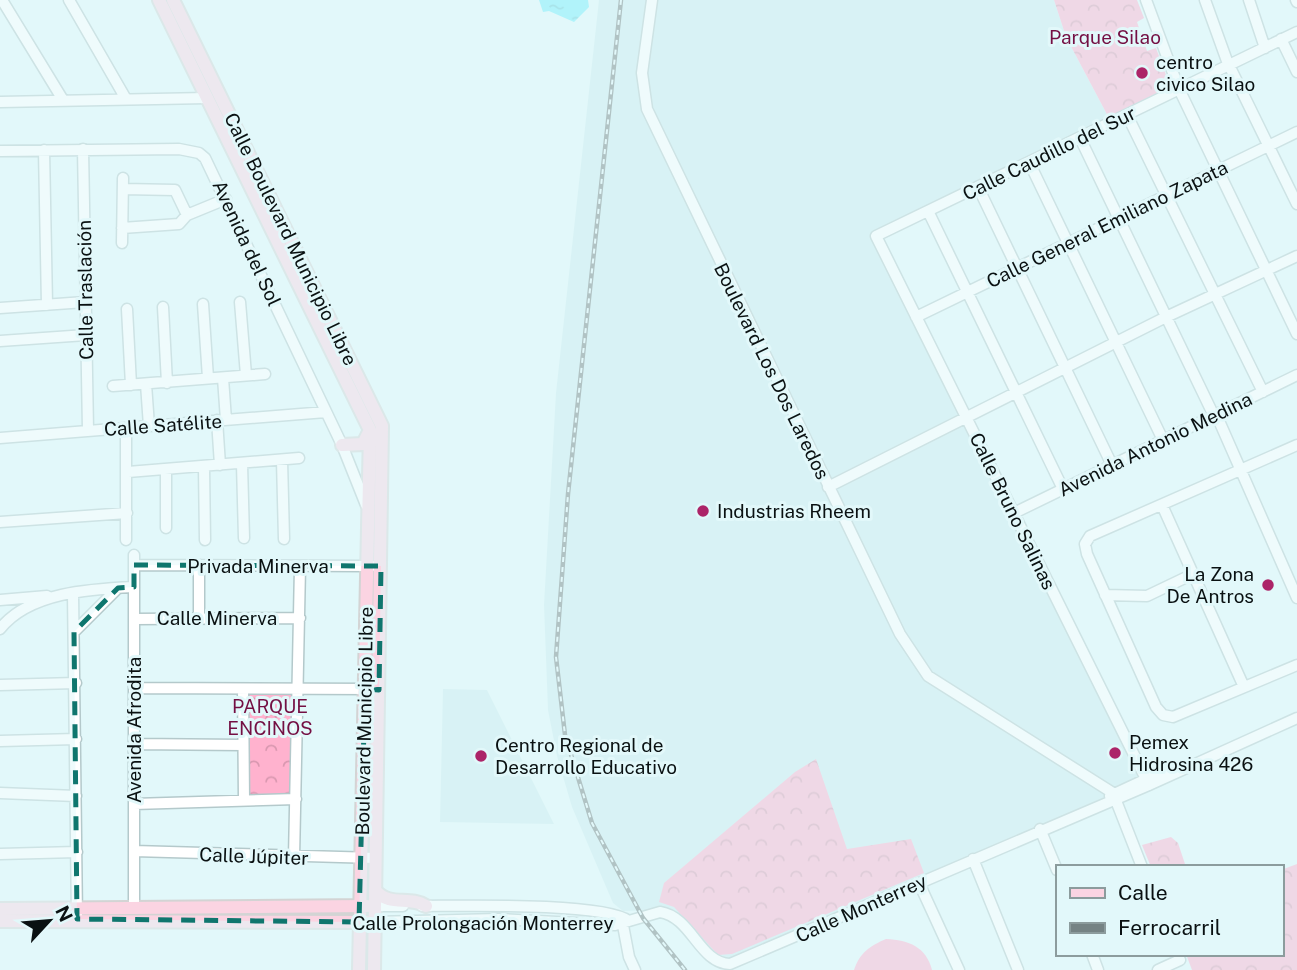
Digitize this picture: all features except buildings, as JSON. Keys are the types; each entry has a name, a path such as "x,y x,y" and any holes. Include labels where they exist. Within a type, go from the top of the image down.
{"main road":[{"name":"Calle Boulevard Municipio Libre","path":"159,0 370,430 370,472"},
{"name":"Calle Boulevard Municipio Libre","path":"173,0 377,413 384,443 383,485"},
{"path":"342,445 363,444 370,430"},
{"name":"Boulevard Municipio Libre","path":"370,472 369,519 375,566"},
{"name":"Boulevard Municipio Libre","path":"359,970 362,813 372,689 375,566 383,485"},
{"name":"Boulevard Municipio Libre","path":"372,689 376,814 374,970"},
{"path":"362,813 376,814"},
{"path":"375,890 386,900 416,902 426,906"},
{"name":"Calle Prolongación Monterrey","path":"0,921 134,906 374,906"},
{"name":"Calle Prolongación Monterrey","path":"0,909 374,922"}],"street":[{"path":"2,0 62,100"},
{"path":"69,0 126,99"},
{"name":"Boulevard Los Dos Laredos","path":"652,0 642,73 647,109 900,634 922,670 1111,798"},
{"path":"1146,0 1179,89 1297,334"},
{"path":"1205,0 1229,65 1297,204"},
{"path":"1249,0 1265,48"},
{"name":"Calle Caudillo del Sur","path":"876,236 1297,32"},
{"path":"1282,40 1297,72"},
{"path":"0,102 207,98"},
{"path":"1127,115 1263,392"},
{"name":"Calle General Emiliano Zapata","path":"916,317 1297,132"},
{"path":"1080,138 1217,419 1297,598"},
{"name":"Calle Traslación","path":"83,149 88,430"},
{"name":"Avenida del Sol","path":"0,151 179,149 199,153 211,165 342,445 362,491 369,519"},
{"path":"44,150 47,305"},
{"path":"1030,162 1163,440"},
{"path":"122,243 123,177"},
{"path":"978,187 1112,465"},
{"path":"123,189 175,190 187,215"},
{"path":"122,228 179,224 187,215 226,199"},
{"path":"928,211 1063,489"},
{"name":"Calle Bruno Salinas","path":"876,236 1148,782"},
{"path":"828,487 1166,317 1297,256"},
{"path":"0,308 85,302"},
{"path":"240,302 246,375"},
{"path":"203,304 208,378"},
{"path":"163,307 167,383"},
{"path":"127,309 131,385"},
{"path":"0,341 86,335"},
{"path":"113,386 265,374"},
{"name":"Avenida Antonio Medina","path":"1014,513 1163,440 1217,419 1297,375"},
{"path":"220,465 223,378"},
{"path":"146,384 149,426"},
{"name":"Calle Satélite","path":"0,439 326,412"},
{"path":"126,428 127,540"},
{"path":"1297,444 1090,536 1085,544 1156,707 1163,715 1173,717 1297,664"},
{"path":"342,445 383,485"},
{"path":"128,472 299,458"},
{"path":"282,460 284,539"},
{"path":"242,464 244,538"},
{"path":"204,467 205,540"},
{"path":"166,469 166,528"},
{"path":"1162,505 1244,687"},
{"path":"0,522 127,513"},
{"name":"Privada Minerva","path":"134,560 199,565 375,566"},
{"name":"Avenida Afrodita","path":"134,560 134,906"},
{"path":"199,565 199,618"},
{"path":"294,858 300,566"},
{"path":"1105,594 1147,596 1193,574"},
{"path":"74,632 118,587"},
{"path":"0,600 134,587"},
{"path":"73,593 77,913"},
{"path":"0,629 14,615 61,595"},
{"name":"Calle Minerva","path":"134,619 300,618"},
{"path":"0,685 76,683"},
{"path":"134,688 372,689"},
{"path":"243,689 244,799"},
{"name":"Calle Monterrey","path":"1148,782 1297,712"},
{"name":"Calle Monterrey","path":"624,920 660,912 674,916 716,961 730,964 1297,718"},
{"path":"0,741 76,739"},
{"path":"134,744 243,745"},
{"path":"0,793 76,796"},
{"path":"1111,798 1141,865"},
{"path":"134,804 296,799"},
{"path":"1040,829 1056,868"},
{"name":"Calle Júpiter","path":"134,851 294,858 375,858"},
{"path":"0,854 77,852"},
{"path":"973,859 1018,970"},
{"path":"919,883 959,970"},
{"name":"Calle Prolongación Monterrey","path":"374,906 503,906 624,920"},
{"path":"624,920 629,957 635,970"},
{"name":"Calle Prolongación Monterrey","path":"374,922 624,920"},
{"path":"1158,970 1181,961"}],"highlighted area":[{"path":"134,565 381,566 379,690 365,689 359,922 77,919 74,632 118,588 134,587"}],"shaded area":[{"path":"599,0 1054,0 1066,37 1111,122 870,234 1141,781 723,966 662,910 623,911 613,903 572,807 557,756 548,710 544,605 556,393"},
{"name":"Centro Regional de Desarrollo Educativo","path":"443,689 487,690 554,824 440,822"}],"green space":[{"name":"Parque Silao","path":"1054,0 1137,0 1144,18 1137,22 1147,51 1156,48 1166,75 1153,100 1111,122 1066,37"},
{"name":"PARQUE ENCINOS","path":"243,689 297,689 296,799 244,799"},
{"path":"816,759 847,849 911,839 924,873 732,954 718,955 674,907 659,902 664,883 795,772"},
{"path":"1171,837 1178,843 1185,865 1150,865 1142,845"},
{"path":"1297,864 1297,970 1192,970 1187,956 1283,956 1283,869"},
{"path":"886,939 909,943 921,950 932,970 854,970 866,950"}],"water":[{"path":"539,0 588,0 589,7 574,22 549,11 543,12"}],"railway":[{"path":"621,0 568,494 556,657 565,735 592,823 643,918 685,970"}],"place":[{"name":"centro civico Silao","path":"1142,73"},
{"name":"Industrias Rheem","path":"703,511"},
{"name":"La Zona De Antros","path":"1268,585"},
{"name":"Pemex Hidrosina 426","path":"1115,753"},
{"name":"Centro Regional de Desarrollo Educativo","path":"481,756"}]}
